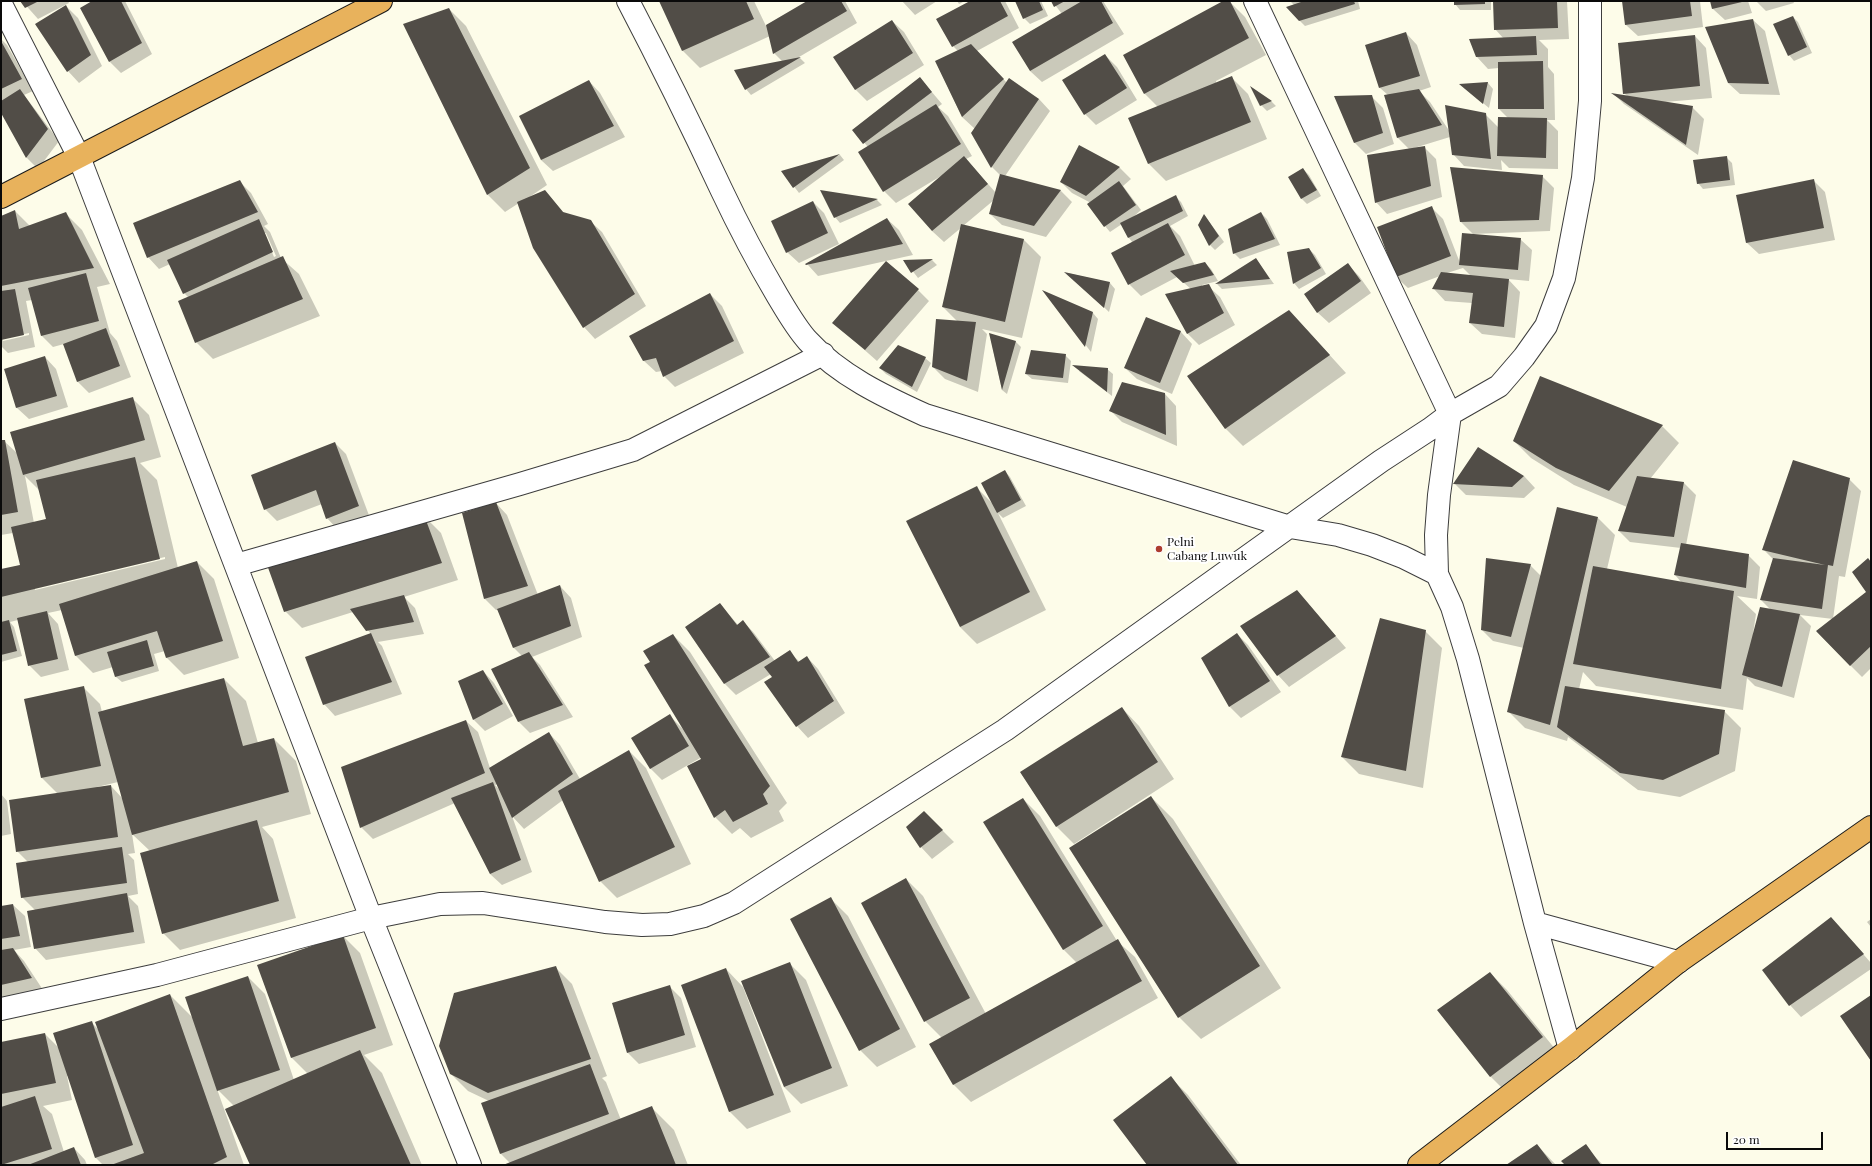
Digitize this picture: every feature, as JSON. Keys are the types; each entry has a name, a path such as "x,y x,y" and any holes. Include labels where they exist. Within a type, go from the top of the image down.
{"highway":[{"path":"1,197 381,1"},
{"path":"1419,1165 1570,1049 1678,962 1871,827"}],"street":[{"path":"628,1 667,75 745,239 785,308 808,340 824,354 876,393 925,414 1290,527 1338,535 1372,545 1403,557 1437,574"},
{"path":"1255,1 1450,414 1439,495 1436,535 1437,574 1452,607 1468,659 1535,923 1570,1049"},
{"path":"1,1009 157,975 370,918 440,904 484,903 605,922 642,925 670,924 704,916 734,903 1005,730 1338,492 1450,414 1499,386 1524,357 1546,326 1564,278 1579,206 1587,140 1590,101 1590,1"},
{"path":"1,4 79,157 370,918 470,1165"},
{"path":"236,565 520,484 633,450 824,354"},
{"path":"1535,923 1678,962"}],"building":[{"path":"20,1 39,1 25,8"},
{"path":"92,1 121,1 142,43 109,62 80,8"},
{"path":"659,1 746,1 754,19 682,51"},
{"path":"807,1 841,1 847,11 773,54 766,25"},
{"path":"970,1 1000,1 1008,16 952,47 936,19"},
{"path":"1015,1 1039,1 1043,10 1023,19"},
{"path":"1051,1 1065,1 1054,7"},
{"path":"1082,1 1101,1 1113,23 1030,71 1012,42"},
{"path":"1223,1 1230,1 1249,38 1144,94 1123,55"},
{"path":"1304,1 1354,1 1355,4 1299,21 1286,7"},
{"path":"1454,1 1485,1 1485,4 1454,5"},
{"path":"1493,1 1557,1 1558,28 1494,30"},
{"path":"1622,1 1690,1 1692,16 1625,25"},
{"path":"1710,1 1742,1 1742,2 1712,9"},
{"path":"66,5 91,55 67,72 35,24"},
{"path":"449,8 530,168 487,195 403,24"},
{"path":"1793,16 1807,47 1788,56 1773,24"},
{"path":"1753,19 1769,84 1728,83 1705,27"},
{"path":"892,20 913,53 855,90 833,57"},
{"path":"1406,32 1420,76 1379,88 1365,45"},
{"path":"1695,35 1700,86 1623,94 1618,43"},
{"path":"1536,36 1537,55 1476,57 1469,39"},
{"path":"1,41 22,79 1,89"},
{"path":"971,44 1004,79 962,117 935,61"},
{"path":"1105,54 1127,88 1084,115 1062,80"},
{"path":"801,57 745,90 734,70"},
{"path":"1543,61 1544,109 1498,109 1498,62"},
{"path":"1232,76 1251,122 1148,164 1128,118"},
{"path":"920,77 932,92 863,144 852,130"},
{"path":"1009,78 1039,99 991,168 971,133"},
{"path":"589,80 614,126 541,160 519,116"},
{"path":"1488,82 1483,104 1459,84"},
{"path":"1250,86 1272,101 1260,106"},
{"path":"20,89 48,129 26,158 1,113 1,101"},
{"path":"1419,89 1442,125 1397,138 1384,95"},
{"path":"1611,93 1693,106 1686,145"},
{"path":"1372,95 1383,133 1354,143 1334,96"},
{"path":"936,104 961,144 883,192 858,152"},
{"path":"1445,105 1486,113 1491,159 1452,155"},
{"path":"1498,117 1547,118 1546,158 1497,156"},
{"path":"1079,145 1120,167 1086,196 1060,182"},
{"path":"1425,146 1431,186 1375,203 1367,155"},
{"path":"840,154 793,188 781,171"},
{"path":"964,156 988,184 932,231 908,204"},
{"path":"1727,156 1730,180 1697,184 1693,160"},
{"path":"1450,167 1543,175 1539,220 1460,222"},
{"path":"1303,168 1317,190 1301,199 1288,177"},
{"path":"1000,174 1061,190 1034,226 989,214"},
{"path":"1814,179 1824,228 1746,243 1736,195"},
{"path":"240,180 258,212 147,258 133,223"},
{"path":"1119,181 1136,205 1104,227 1087,204"},
{"path":"545,190 563,212 591,220 635,294 583,328 533,248 517,202"},
{"path":"820,190 878,199 834,218"},
{"path":"1176,195 1183,211 1128,238 1120,223"},
{"path":"813,201 828,233 786,253 771,221"},
{"path":"1432,206 1451,256 1396,277 1377,227"},
{"path":"15,210 19,229 66,212 94,268 1,286 1,216"},
{"path":"1261,212 1275,239 1233,254 1228,229"},
{"path":"1204,214 1219,236 1209,246 1198,225"},
{"path":"887,218 903,244 805,264"},
{"path":"259,219 273,252 183,294 167,260"},
{"path":"1168,223 1185,255 1128,285 1111,253"},
{"path":"961,224 1024,239 1005,322 942,307"},
{"path":"1462,233 1521,238 1518,270 1459,265"},
{"path":"1309,248 1321,268 1293,284 1287,252"},
{"path":"283,256 303,299 195,343 178,301"},
{"path":"1256,258 1270,279 1215,284"},
{"path":"933,259 911,273 903,260"},
{"path":"886,261 919,289 865,350 832,323"},
{"path":"1205,262 1214,275 1183,283 1170,271"},
{"path":"1348,263 1361,281 1317,313 1304,294"},
{"path":"1064,272 1110,282 1104,308"},
{"path":"1441,272 1509,279 1504,327 1469,323 1473,293 1432,289"},
{"path":"86,273 99,321 41,336 28,288"},
{"path":"1209,284 1224,313 1187,334 1165,294"},
{"path":"15,289 24,335 1,340 1,291"},
{"path":"1042,290 1093,312 1085,347"},
{"path":"710,293 734,341 663,377 656,358 643,361 629,336"},
{"path":"1289,310 1330,355 1225,429 1187,376"},
{"path":"1146,317 1181,331 1160,383 1124,368"},
{"path":"936,319 976,322 967,381 932,367"},
{"path":"106,328 120,366 77,382 63,344"},
{"path":"989,333 1016,341 1002,390"},
{"path":"898,345 926,357 912,387 879,368"},
{"path":"1031,350 1066,354 1063,378 1025,374"},
{"path":"45,356 57,396 16,408 4,369"},
{"path":"1072,365 1108,368 1107,392"},
{"path":"1540,376 1663,425 1609,491 1556,468 1513,441"},
{"path":"1122,382 1165,393 1166,435 1109,411"},
{"path":"133,397 145,440 23,475 10,432"},
{"path":"1,440 5,440 18,512 1,515"},
{"path":"335,442 359,506 326,519 316,490 264,510 251,475"},
{"path":"1478,447 1524,476 1512,487 1453,484"},
{"path":"135,457 160,559 1,597 1,569 20,565 11,527 46,519 36,480"},
{"path":"1793,460 1850,478 1833,566 1828,565 1822,609 1760,600 1773,558 1825,565 1762,550"},
{"path":"1005,470 1021,500 997,513 981,483"},
{"path":"1637,476 1684,482 1674,537 1618,531"},
{"path":"977,486 1030,592 960,627 906,521"},
{"path":"496,502 528,586 484,599 462,513"},
{"path":"1557,507 1598,517 1550,725 1507,712"},
{"path":"424,515 442,563 284,612 266,562"},
{"path":"1681,543 1749,554 1746,588 1674,575"},
{"path":"1486,558 1531,564 1511,637 1481,630"},
{"path":"1868,558 1871,562 1871,646 1850,666 1816,631 1866,592 1852,572"},
{"path":"197,561 223,641 166,658 157,631 75,656 59,604"},
{"path":"1593,566 1734,591 1721,689 1573,664"},
{"path":"560,585 571,626 513,648 497,609"},
{"path":"1297,590 1336,636 1277,676 1240,626"},
{"path":"404,595 414,622 366,631 350,609"},
{"path":"720,603 737,625 743,620 770,657 724,684 685,627"},
{"path":"1760,607 1800,614 1782,687 1742,675"},
{"path":"47,611 58,659 28,666 17,618"},
{"path":"1380,618 1426,630 1406,771 1341,757"},
{"path":"9,620 17,651 1,655 1,622"},
{"path":"371,633 392,682 323,705 305,657"},
{"path":"1237,633 1270,681 1229,707 1201,658"},
{"path":"673,634 770,786 763,794 768,804 733,822 725,810 714,818 687,766 701,759 644,665 650,662 643,651"},
{"path":"147,640 154,666 115,677 107,652"},
{"path":"790,650 798,662 807,656 834,701 796,727 764,682 772,677 764,667"},
{"path":"529,652 563,705 518,722 491,669"},
{"path":"483,670 503,704 473,720 458,681"},
{"path":"224,678 243,746 274,738 289,792 132,835 98,712"},
{"path":"84,686 101,766 41,778 24,699"},
{"path":"1565,686 1725,710 1719,754 1663,780 1620,773 1557,727"},
{"path":"1122,707 1158,762 1056,827 1020,772"},
{"path":"670,714 689,746 650,769 631,738"},
{"path":"466,720 485,773 360,828 341,767"},
{"path":"549,732 573,774 512,818 489,768"},
{"path":"629,750 675,847 599,882 558,791"},
{"path":"493,782 521,860 490,874 451,798"},
{"path":"111,785 118,837 16,852 9,800"},
{"path":"1151,796 1260,966 1178,1018 1069,848"},
{"path":"1023,798 1103,926 1063,950 983,822"},
{"path":"924,811 943,830 920,848 906,827"},
{"path":"257,820 279,901 162,934 140,853"},
{"path":"122,847 127,883 21,898 16,863"},
{"path":"906,878 970,998 924,1022 861,903"},
{"path":"127,893 134,932 34,949 27,911"},
{"path":"831,897 900,1029 859,1051 790,919"},
{"path":"13,904 20,936 1,939 1,906"},
{"path":"1831,917 1864,954 1789,1006 1762,970"},
{"path":"343,935 376,1028 291,1058 257,965"},
{"path":"1118,939 1142,981 953,1085 929,1044"},
{"path":"13,948 32,978 1,985 1,950"},
{"path":"790,962 832,1068 784,1087 741,981"},
{"path":"556,966 591,1059 488,1093 450,1074 439,1046 454,993"},
{"path":"726,968 774,1095 729,1112 681,985"},
{"path":"1490,972 1543,1037 1490,1077 1437,1010"},
{"path":"248,976 280,1070 217,1091 185,997"},
{"path":"670,985 685,1035 627,1053 612,1003"},
{"path":"170,994 227,1157 211,1165 111,1165 144,1153 95,1022"},
{"path":"1871,995 1871,1061 1840,1016"},
{"path":"92,1021 133,1145 95,1158 53,1033"},
{"path":"45,1033 56,1083 1,1094 1,1042"},
{"path":"360,1050 411,1165 250,1165 225,1109"},
{"path":"590,1064 609,1114 500,1154 481,1103"},
{"path":"1171,1076 1238,1165 1147,1165 1113,1120"},
{"path":"35,1096 52,1149 1,1165 1,1107"},
{"path":"652,1106 676,1165 503,1165"},
{"path":"1537,1144 1553,1165 1506,1165"},
{"path":"1586,1144 1601,1165 1565,1165 1561,1161"},
{"path":"74,1147 81,1165 28,1165"}],"place":[{"name":"Pelni Cabang Luwuk","path":"1159,549"}]}
